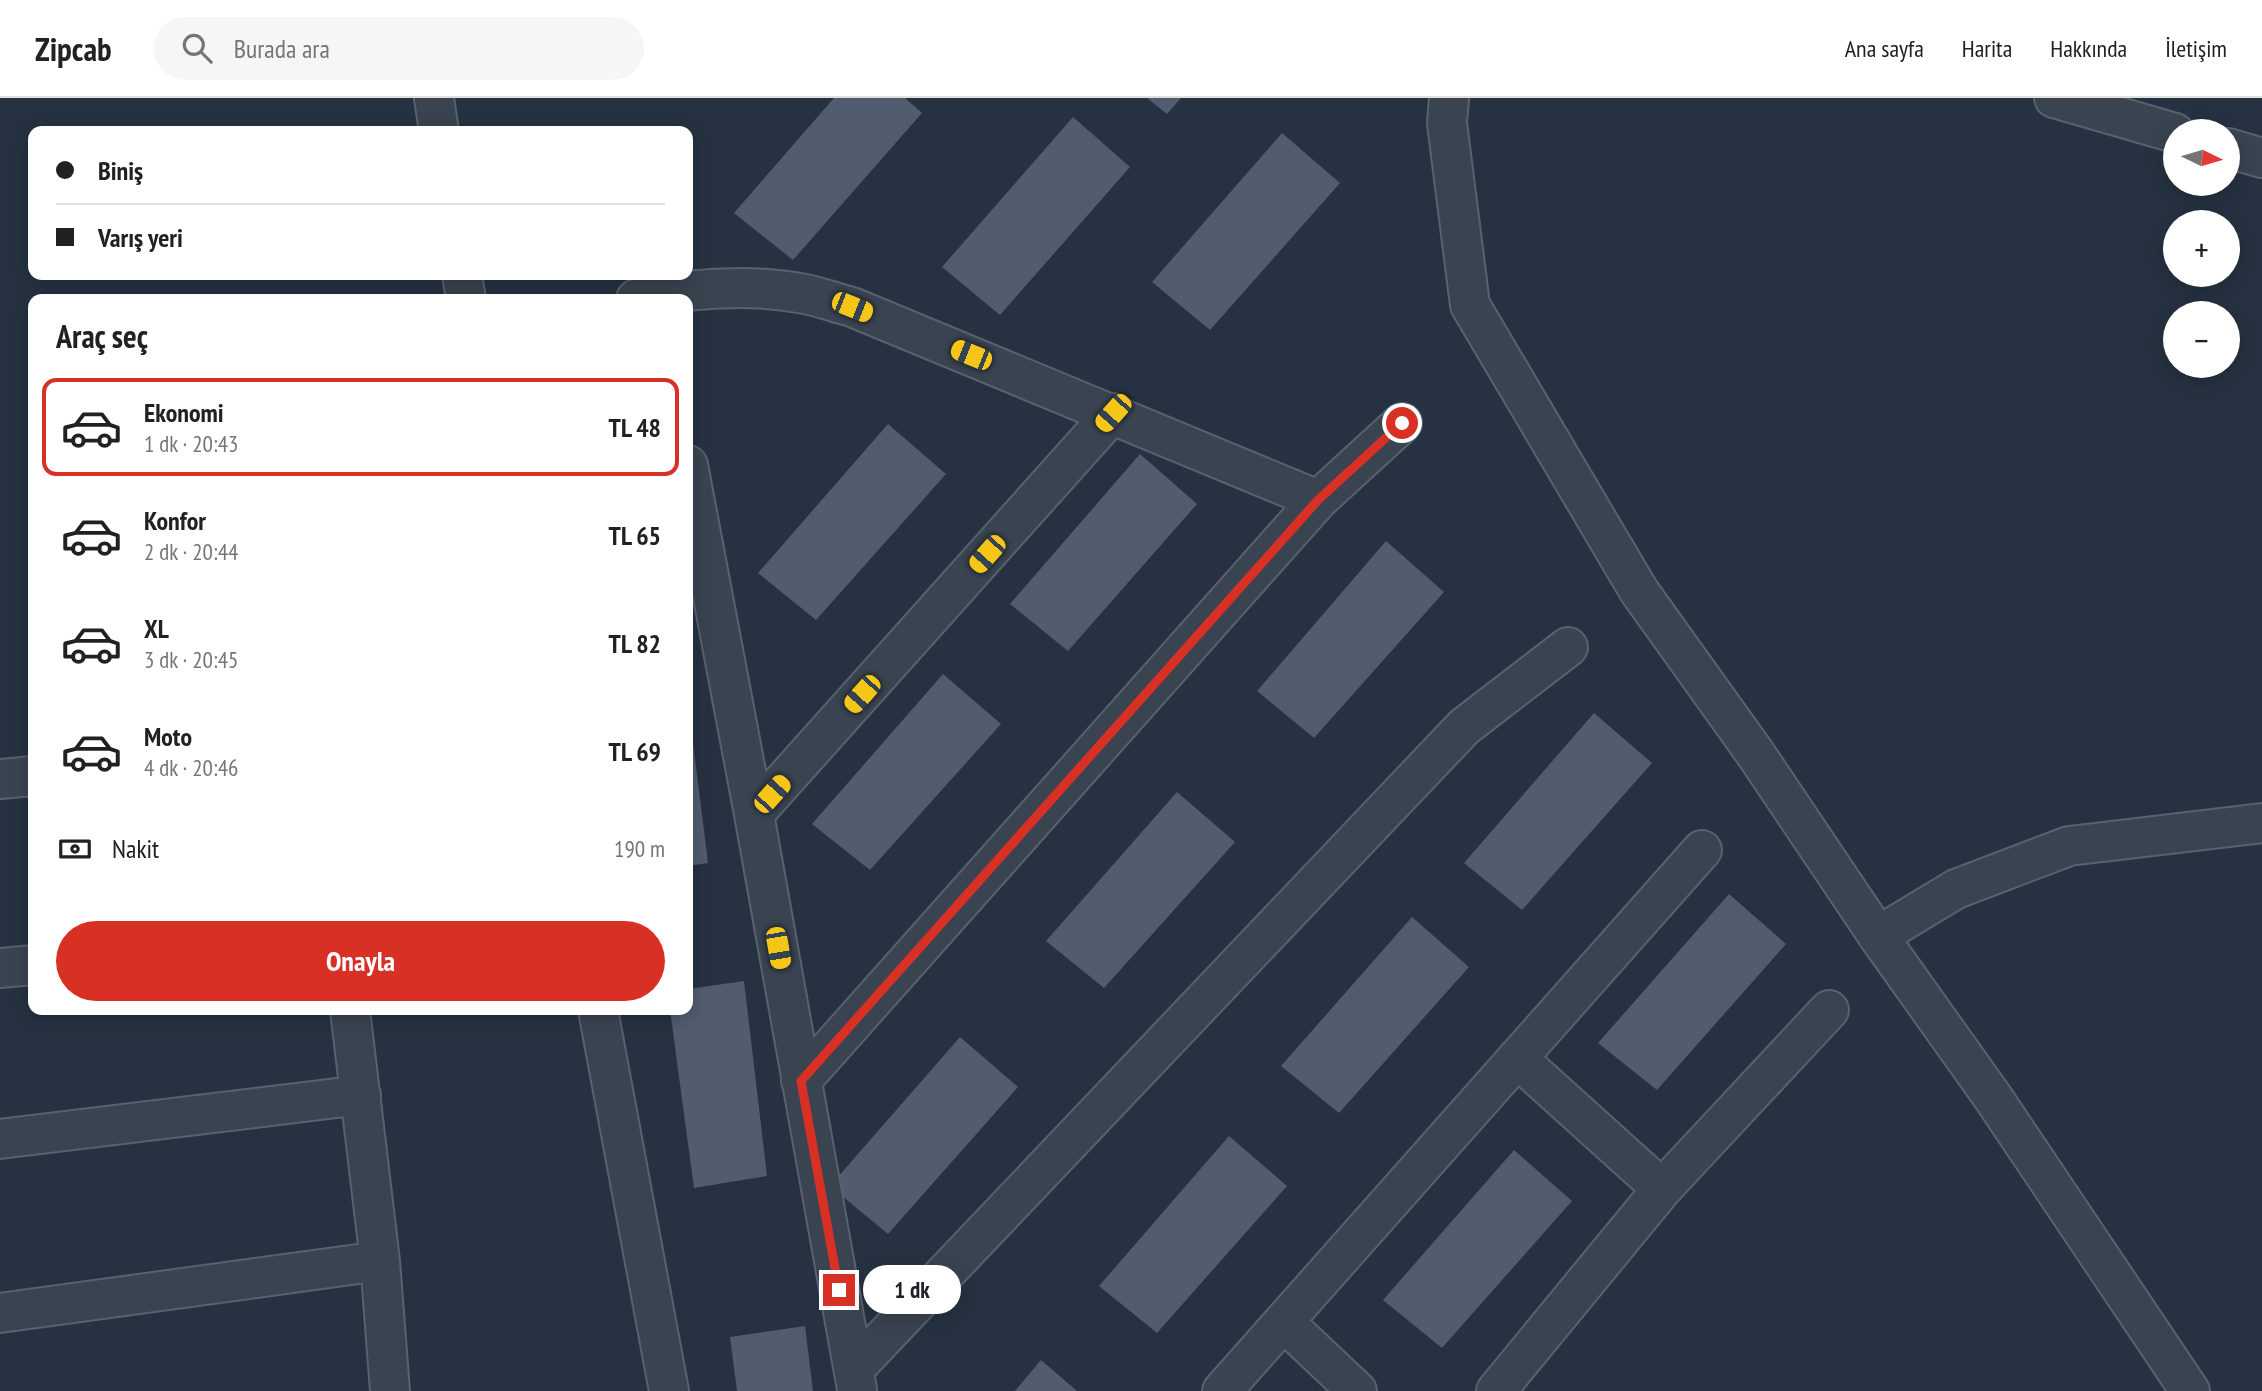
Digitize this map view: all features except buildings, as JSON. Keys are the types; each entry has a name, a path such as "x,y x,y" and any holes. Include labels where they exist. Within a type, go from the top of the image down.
{"street":[{"path":"433,98 438,126"},
{"path":"1449,98 1447,123 1471,305 1639,591 1755,753 1878,936 1994,1099 2190,1391"},
{"path":"2054,98 2163,130"},
{"path":"2240,152 2262,158"},
{"path":"683,294 733,288 767,289 805,294 852,307 1318,500"},
{"path":"754,814 1113,413"},
{"path":"801,1081 1318,500 1402,423"},
{"path":"693,491 754,814 855,1380"},
{"path":"855,1380 1464,727 1568,647"},
{"path":"0,779 28,776"},
{"path":"1878,936 1956,889 2069,846 2262,823"},
{"path":"1223,1391 1702,850"},
{"path":"0,968 28,965"},
{"path":"1496,1391 1662,1189 1829,1010"},
{"path":"351,1015 380,1261 390,1391"},
{"path":"599,1015 669,1391"},
{"path":"1517,1058 1662,1189"},
{"path":"0,1139 361,1095"},
{"path":"0,1313 380,1261"},
{"path":"1284,1322 1357,1391"}],"route":[{"path":"839,1290 801,1081 1318,500 1402,423"}]}
